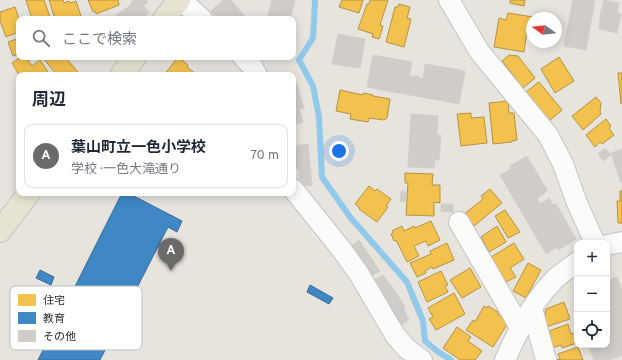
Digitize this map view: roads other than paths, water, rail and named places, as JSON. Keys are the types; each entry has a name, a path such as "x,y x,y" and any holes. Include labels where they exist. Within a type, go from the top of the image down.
{"main road":[{"path":"167,16 180,0"},
{"path":"123,72 133,60"},
{"path":"0,231 27,196"}],"street":[{"path":"180,0 199,16"},
{"path":"449,0 480,51 548,135 563,164 577,203 594,240"},
{"path":"246,60 255,72"},
{"path":"296,192 359,274 395,335 406,348 422,360"},
{"path":"459,222 520,327"},
{"path":"610,244 622,242"},
{"path":"505,360 520,327 532,308 555,279 574,264"},
{"path":"532,308 546,360"}],"waterway":[{"path":"315,0 313,38 299,60 313,86 319,117 322,177 350,217 407,282 423,321 425,341 451,360"}],"place":[{"name":"葉山町立一色小学校","path":"171,271"}]}
